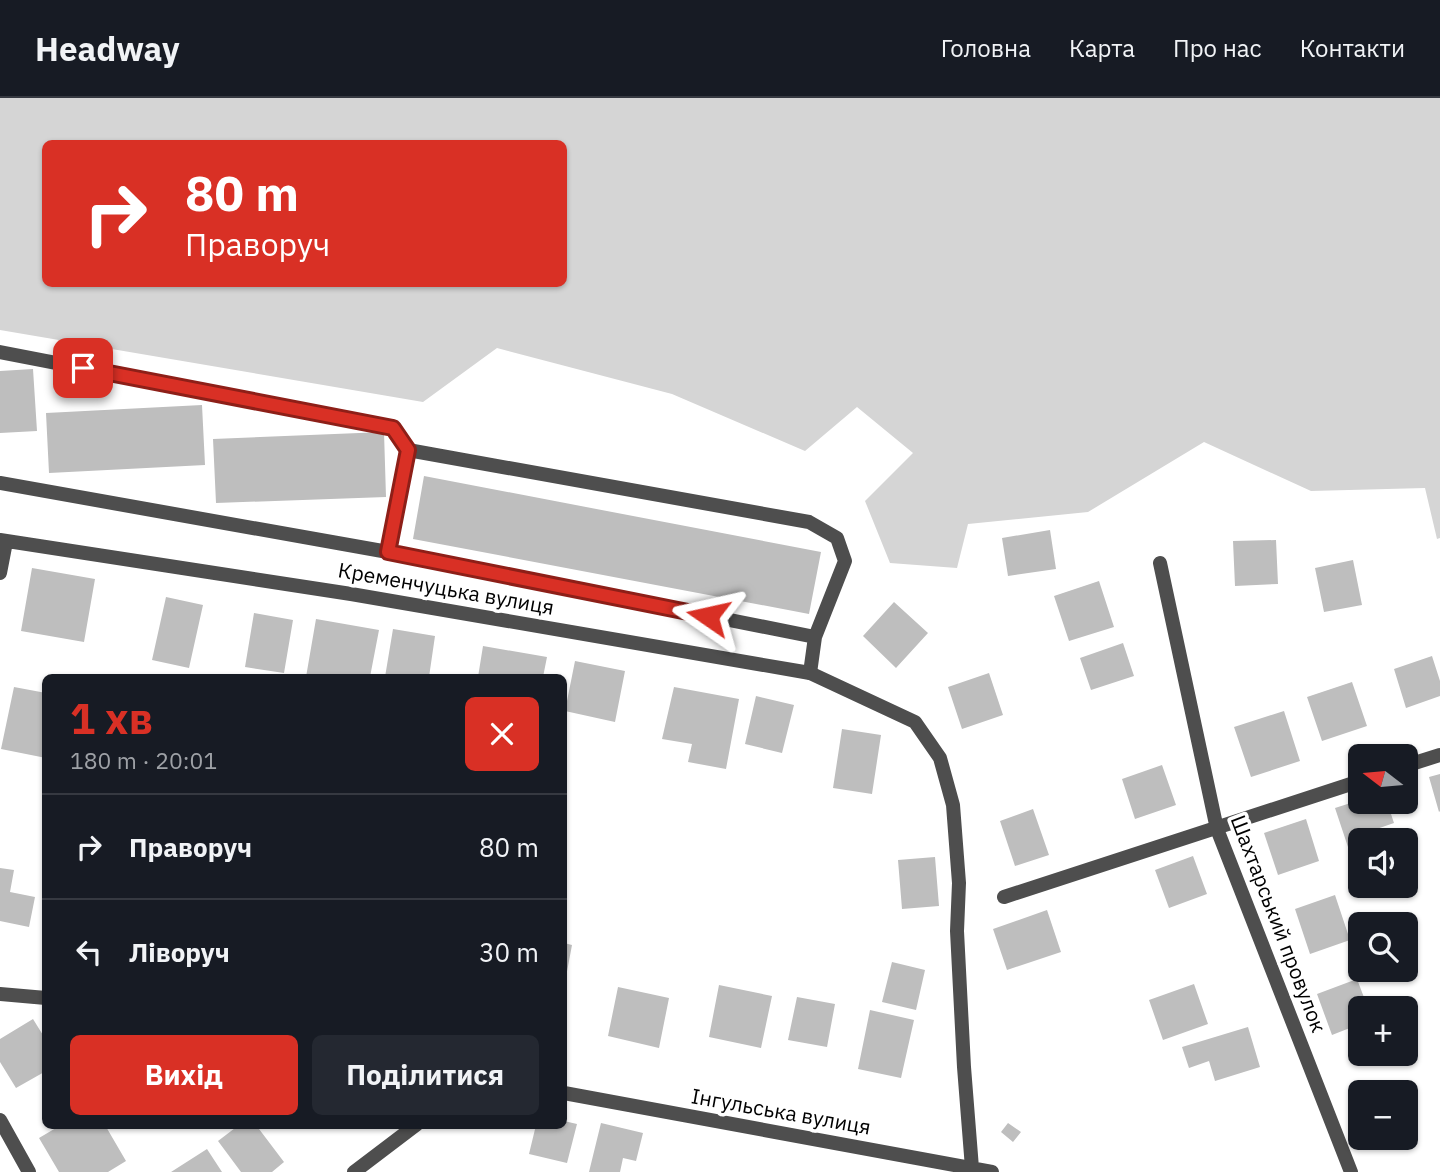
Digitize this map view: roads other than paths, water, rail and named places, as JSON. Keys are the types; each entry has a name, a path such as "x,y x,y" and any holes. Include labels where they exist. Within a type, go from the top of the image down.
{"street":[{"path":"0,352 393,428 408,450 388,552"},
{"path":"408,450 809,522 837,538 845,561 815,637 810,673"},
{"path":"0,483 388,552 815,637"},
{"path":"0,573 3,541"},
{"name":"Кременчуцька вулиця","path":"3,541 351,594 810,673 915,722 940,758 953,805 959,883 957,931 969,1170"},
{"name":"Шахтарський провулок","path":"1160,563 1217,829 1351,1172"},
{"path":"1418,762 1440,755"},
{"path":"1004,897 1348,785"},
{"path":"0,994 42,998"},
{"name":"Інгульська вулиця","path":"567,1094 969,1170 992,1172"},
{"path":"0,1120 29,1172"},
{"path":"354,1172 411,1129"}]}
